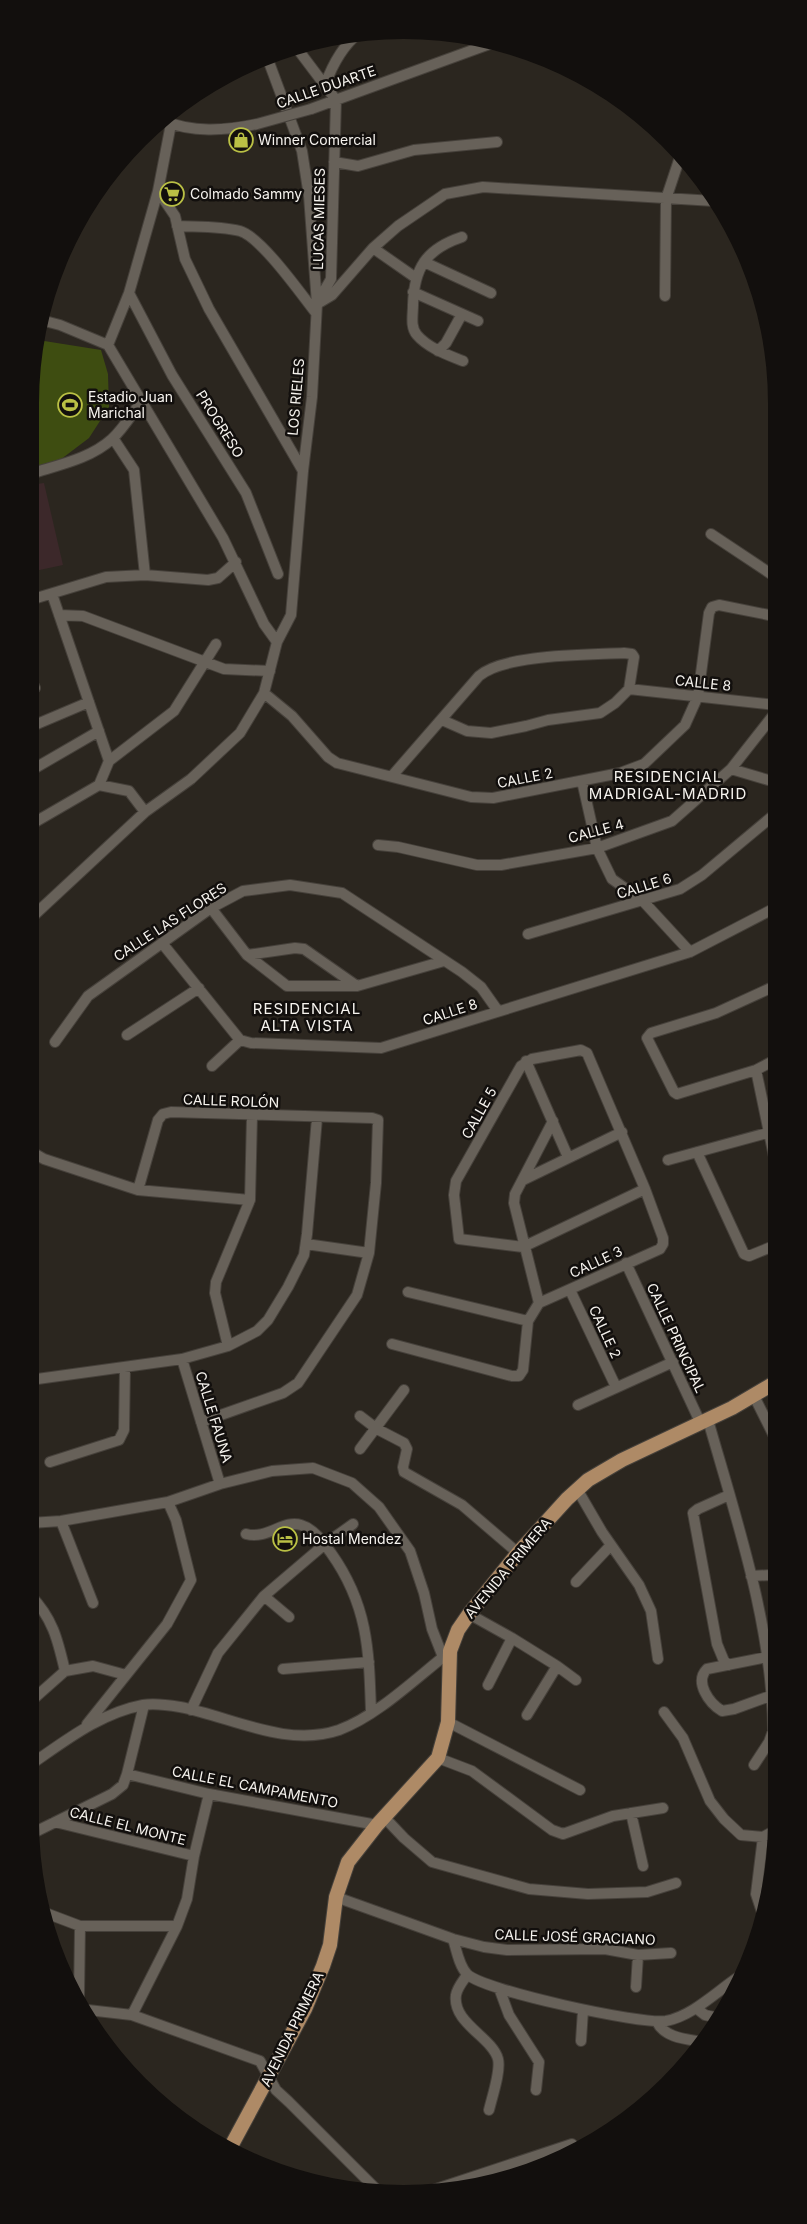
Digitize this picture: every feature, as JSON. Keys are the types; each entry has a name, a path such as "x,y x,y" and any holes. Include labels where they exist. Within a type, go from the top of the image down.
{"main road":[{"name":"AVENIDA PRIMERA","path":"234,2143 305,2009 323,1966 330,1945 336,1897 348,1862 381,1821 438,1758 448,1722 447,1654 468,1614 518,1553 577,1489 598,1473 704,1422 768,1387"}],"street":[{"path":"326,85 331,69 348,43"},
{"name":"CALLE DUARTE","path":"170,123 220,131 257,124 311,109 481,47"},
{"path":"301,53 336,100"},
{"name":"LOS RIELES","path":"39,912 145,812 191,779 240,733 264,693 277,642 291,615 303,470 312,397 316,309 310,196 302,151 270,65"},
{"name":"LUCAS MIESES","path":"316,309 331,279 336,100"},
{"path":"108,345 129,294 158,191 165,127"},
{"path":"334,162 358,166 414,150 497,142"},
{"path":"665,296 666,199 678,163"},
{"path":"177,226 241,231 255,240 316,309 332,295 373,248 398,226 445,194 482,187 707,201"},
{"path":"158,191 175,216 185,260 209,309 303,470"},
{"path":"462,237 442,244 424,262 416,278 413,292 413,326 416,335 438,351 463,361"},
{"path":"373,248 416,278"},
{"path":"424,262 491,292"},
{"path":"413,292 478,321"},
{"name":"PROGRESO","path":"129,294 172,375 246,493 278,574"},
{"path":"438,351 446,343 462,314"},
{"path":"48,322 108,345 236,562 264,624 277,642"},
{"path":"39,471 85,457 113,438 141,402"},
{"path":"113,438 134,470 145,575"},
{"path":"711,534 768,572"},
{"path":"39,598 106,577 145,575 208,580 218,578 236,562"},
{"path":"52,594 109,761"},
{"name":"CALLE 2","path":"264,693 292,716 328,757 337,763 482,798 620,774 644,764 685,725 698,696 709,613 712,607 720,606 768,615"},
{"path":"59,615 83,616 224,668 270,671"},
{"path":"39,820 99,785 109,761 174,711 216,644"},
{"path":"392,776 487,669 499,665 555,657 632,654 634,657 629,689 615,703 600,712 548,720 491,733 467,731 442,720"},
{"name":"CALLE 8","path":"629,689 768,704"},
{"path":"39,723 89,702"},
{"name":"CALLE 4","path":"378,845 398,847 476,865 501,866 597,848 672,822 731,769 768,721"},
{"path":"39,766 99,731"},
{"path":"731,769 768,780"},
{"path":"582,781 597,848 612,879 643,901 690,952"},
{"path":"99,785 129,791 145,812"},
{"name":"CALLE 6","path":"528,934 680,889 702,875 768,820"},
{"name":"CALLE LAS FLORES","path":"55,1042 88,996 211,908 244,890 290,885 342,893 481,987 498,1011"},
{"path":"211,908 248,955 287,986 357,986 444,961"},
{"name":"CALLE 8","path":"240,1040 250,1043 381,1048 690,952 768,912"},
{"path":"162,943 240,1040 212,1066"},
{"path":"248,955 295,948 304,949 357,986"},
{"path":"127,1035 199,988"},
{"path":"768,989 716,1013 651,1033 648,1038 674,1092 677,1094 756,1070 768,1064"},
{"path":"523,1247 645,1188 585,1051 532,1058 526,1061 568,1157"},
{"name":"CALLE 5","path":"523,1247 459,1239 454,1195 456,1181 521,1066 526,1061"},
{"path":"756,1070 768,1136"},
{"name":"CALLE ROLÓN","path":"138,1190 158,1120 163,1114 171,1112 317,1118 372,1118 378,1120 376,1183 369,1253"},
{"path":"228,1346 215,1293 216,1282 250,1200 252,1116"},
{"path":"39,1379 182,1359 228,1346 257,1331 268,1320 288,1287 306,1244 317,1118"},
{"path":"392,1344 512,1376 519,1376 523,1370 528,1321 539,1303 523,1247 514,1203 515,1194 553,1121"},
{"path":"523,1180 622,1132"},
{"path":"668,1160 767,1132"},
{"path":"698,1152 744,1254 749,1256 768,1248"},
{"path":"39,1156 138,1190 250,1200"},
{"name":"CALLE 3","path":"539,1303 660,1249 664,1244 645,1188"},
{"path":"201,1422 283,1393 298,1383 357,1295 369,1253 306,1244"},
{"name":"CALLE PRINCIPAL","path":"626,1264 704,1422 729,1495 751,1576 768,1677"},
{"name":"CALLE 2","path":"570,1290 616,1387"},
{"path":"408,1292 528,1321"},
{"name":"CALLE FAUNA","path":"182,1359 220,1484"},
{"path":"578,1405 673,1362"},
{"path":"50,1462 119,1440 124,1430 125,1368"},
{"path":"360,1449 377,1429 404,1390"},
{"path":"754,1396 768,1424"},
{"path":"360,1416 377,1429 404,1443 407,1449 403,1467 404,1472 462,1505 518,1553"},
{"path":"39,1522 61,1521 168,1502 220,1484 272,1470 313,1468 352,1483 379,1506 410,1551 424,1593 432,1629 447,1654 372,1712 338,1730 317,1735 270,1732 164,1704 144,1705 116,1712 85,1727 39,1758"},
{"path":"577,1489 611,1545 639,1585 651,1611 658,1659"},
{"path":"729,1495 698,1508 693,1513 717,1644 724,1660 729,1665"},
{"path":"85,1727 167,1624 191,1580 176,1520 168,1502"},
{"path":"61,1521 93,1604"},
{"path":"246,1534 261,1536 286,1525 296,1524 311,1530 324,1544 344,1572 362,1610 370,1662 372,1712"},
{"path":"191,1710 218,1653 264,1596 324,1544 353,1524"},
{"path":"576,1582 611,1545"},
{"path":"751,1576 768,1575"},
{"path":"264,1596 289,1617"},
{"path":"39,1604 55,1629 65,1671"},
{"path":"468,1614 512,1638 576,1680"},
{"path":"488,1685 512,1638"},
{"path":"766,1658 707,1669 703,1673 702,1682 708,1698 716,1707 728,1711 768,1697"},
{"path":"283,1669 370,1662"},
{"path":"39,1694 65,1671 94,1666 126,1675"},
{"path":"527,1715 557,1666"},
{"path":"39,1830 112,1794 123,1785 144,1705"},
{"path":"664,1712 683,1738 710,1801 724,1819 741,1836 764,1837 767,1835"},
{"path":"448,1722 580,1790"},
{"path":"754,1765 768,1744"},
{"path":"438,1758 472,1771 552,1830 563,1834 613,1816 663,1808"},
{"name":"CALLE EL CAMPAMENTO","path":"127,1774 208,1794 381,1821"},
{"path":"132,2015 177,1926 188,1899 194,1856 208,1794"},
{"path":"631,1813 642,1866"},
{"path":"381,1821 432,1862 530,1889 588,1894 647,1892 676,1883"},
{"name":"CALLE EL MONTE","path":"55,1822 194,1856"},
{"path":"759,1902 756,1894 764,1837"},
{"name":"CALLE JOSÉ GRACIANO","path":"336,1897 453,1939 507,1950 605,1949 638,1955 671,1953"},
{"path":"51,1915 80,1926 177,1926"},
{"path":"79,1987 80,1926"},
{"path":"453,1939 467,1975 499,1988 583,2010 656,2022 673,2019 696,2008 731,1983"},
{"path":"636,1987 638,1955"},
{"path":"467,1975 457,1991 456,2001 467,2024 492,2049 498,2060 490,2110"},
{"path":"499,1988 509,2015 538,2062 536,2090"},
{"path":"696,2008 705,2015 711,2016"},
{"path":"581,2041 583,2010"},
{"path":"93,2011 132,2015 260,2061 281,2098 289,2102 370,2183"},
{"path":"656,2022 668,2034 695,2040"},
{"path":"464,2180 572,2144"}],"shaded area":[{"path":"44,483 63,565 39,570 39,484"}],"green space":[{"name":"Estadio Juan Marichal","path":"44,341 101,350 108,374 109,407 89,438 56,463 39,468 40,380"}],"place":[{"name":"Winner Comercial","path":"241,140"},
{"name":"Colmado Sammy","path":"172,194"},
{"name":"Estadio Juan Marichal","path":"70,405"},
{"name":"Hostal Mendez","path":"285,1539"}],"district":[{"name":"RESIDENCIAL MADRIGAL-MADRID","path":"668,786"},
{"name":"RESIDENCIAL ALTA VISTA","path":"307,1018"}]}
